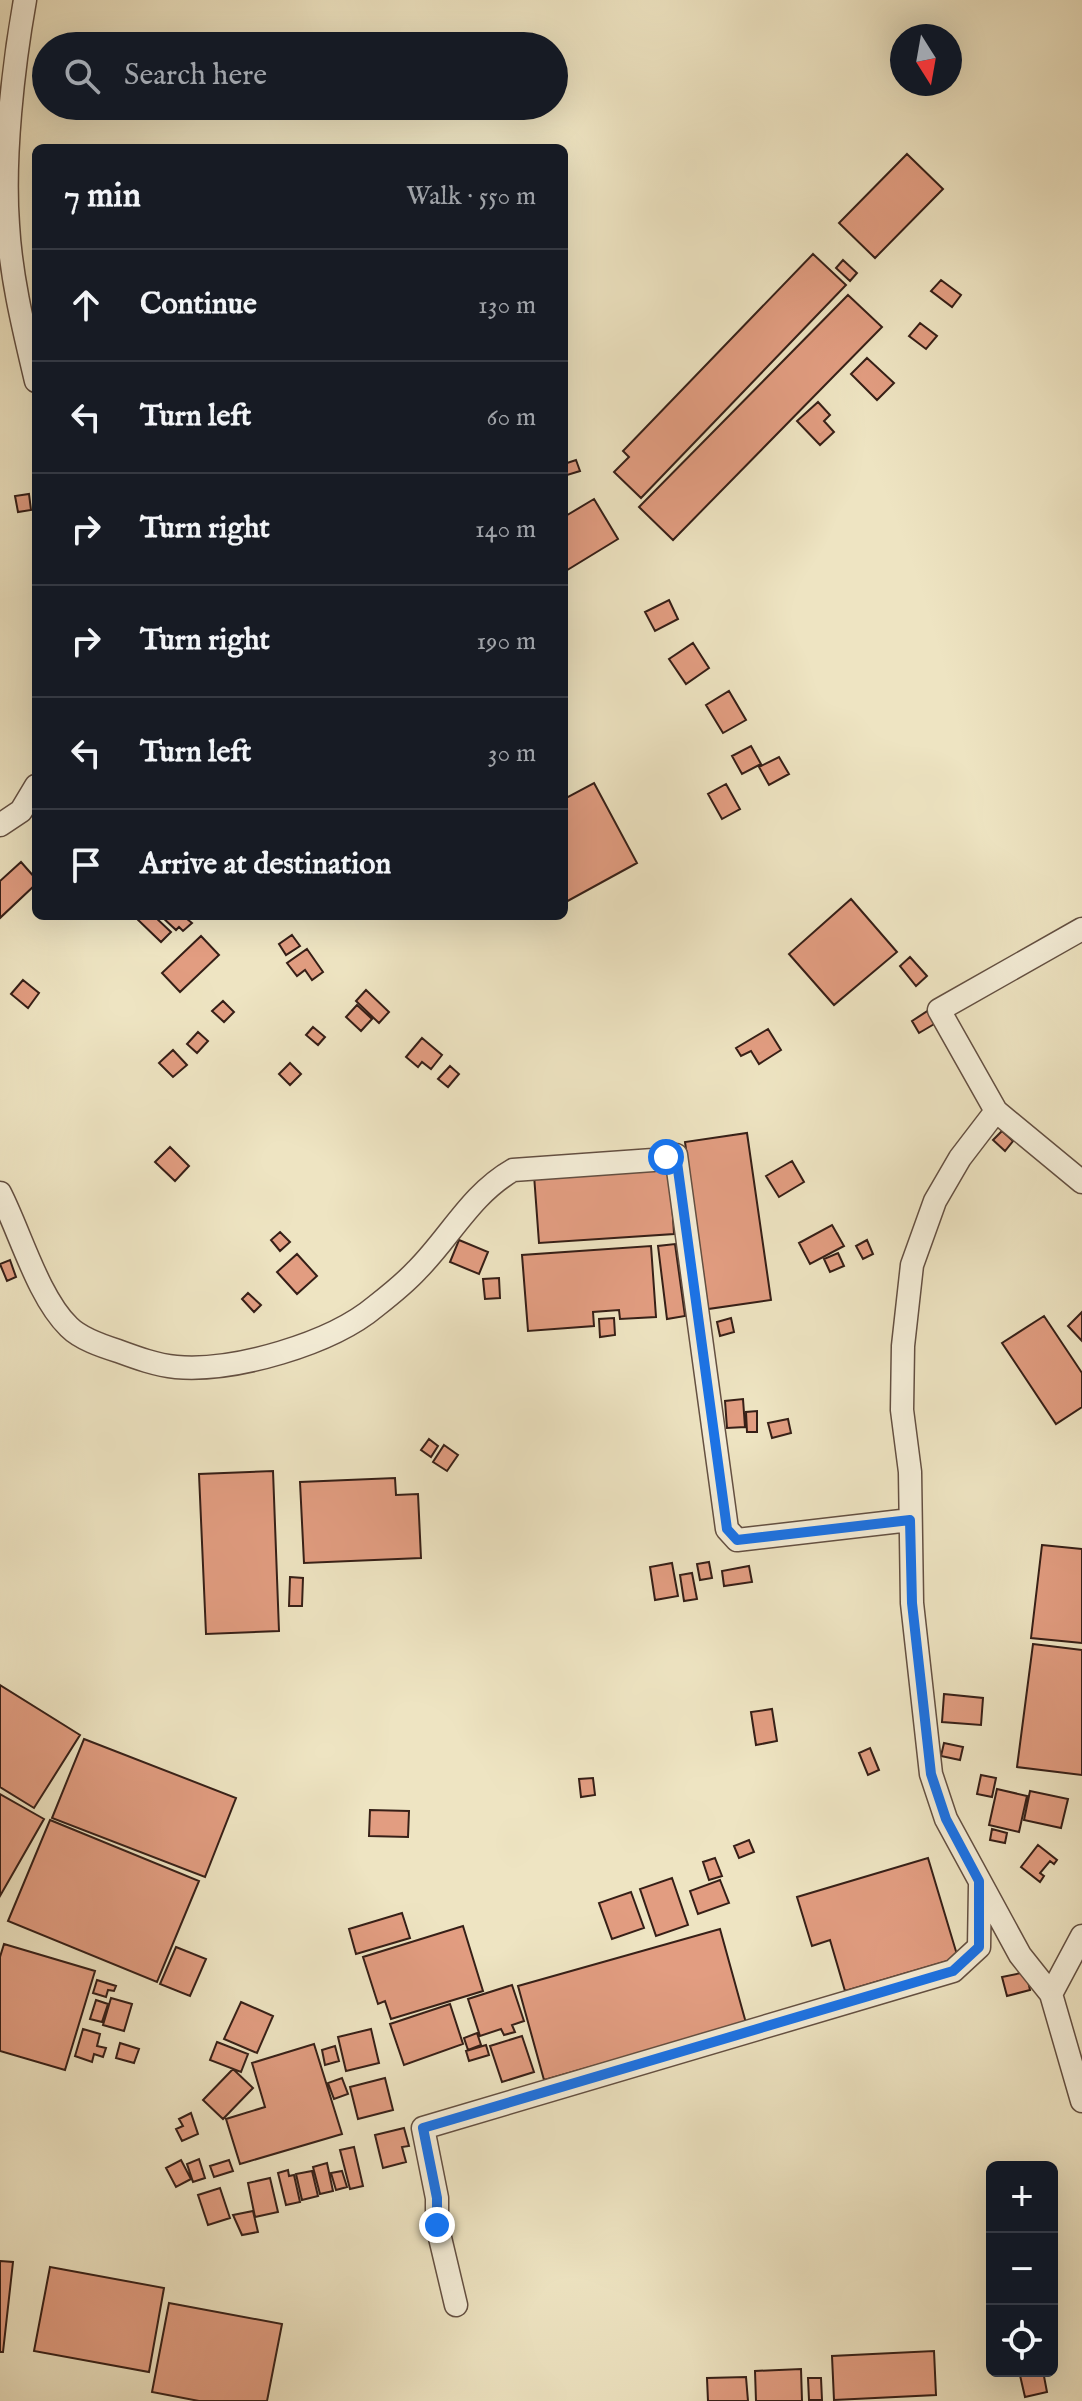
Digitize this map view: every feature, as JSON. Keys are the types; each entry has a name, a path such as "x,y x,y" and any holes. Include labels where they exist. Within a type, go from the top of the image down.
{"street":[{"path":"25,0 13,92 7,223 17,299 32,364"},
{"path":"0,825 21,811 32,793"},
{"path":"1082,929 939,1010 996,1111 1082,1182"},
{"path":"996,1111 960,1158 935,1201 912,1265 903,1346 912,1603 931,1774 946,1819 1020,1955 1051,1994 1082,2101"},
{"path":"0,1193 45,1291 59,1316 72,1330 146,1361 177,1367 222,1366 279,1352 337,1331 373,1309 418,1270 494,1181 513,1170 653,1160 676,1155 727,1529 737,1540 910,1520"},
{"path":"456,2305 437,2225 437,2198 423,2128 953,1971 979,1947 979,1881"},
{"path":"1051,1994 1082,1936"}],"building":[{"path":"907,154 943,189 875,258 839,223"},
{"path":"813,254 846,285 641,498 614,472 629,457 623,451"},
{"path":"843,260 857,273 850,281 836,268"},
{"path":"941,280 961,295 952,307 931,291"},
{"path":"848,295 882,327 673,540 639,507"},
{"path":"920,323 937,336 926,349 909,336"},
{"path":"867,358 894,383 877,400 851,374"},
{"path":"818,402 830,415 824,421 834,432 820,445 797,421"},
{"path":"576,460 580,471 568,475 568,463"},
{"path":"29,494 31,510 18,512 15,496"},
{"path":"594,499 618,539 568,570 568,515"},
{"path":"669,600 678,619 655,631 645,612"},
{"path":"693,643 709,668 686,684 669,659"},
{"path":"729,691 746,720 723,733 706,705"},
{"path":"751,746 761,764 742,774 732,756"},
{"path":"779,757 789,774 769,785 759,767"},
{"path":"594,783 637,863 568,901 568,797"},
{"path":"726,784 740,809 722,819 708,794"},
{"path":"21,862 32,874 32,888 0,918 0,881"},
{"path":"851,899 897,952 834,1005 789,954"},
{"path":"138,920 158,920 171,932 161,942"},
{"path":"165,920 188,920 192,923 183,931 179,927 176,930"},
{"path":"292,935 300,946 286,955 279,944"},
{"path":"201,936 219,955 180,992 162,973"},
{"path":"307,949 323,972 312,980 305,970 297,976 287,963"},
{"path":"910,957 927,976 916,986 900,966"},
{"path":"23,980 39,993 28,1008 11,994"},
{"path":"366,990 389,1012 379,1023 356,1001"},
{"path":"223,1001 234,1012 224,1022 212,1011"},
{"path":"357,1005 372,1019 361,1031 346,1017"},
{"path":"929,1010 936,1023 919,1033 912,1021"},
{"path":"313,1027 325,1037 318,1045 306,1035"},
{"path":"768,1029 781,1050 759,1064 751,1051 741,1056 736,1048"},
{"path":"198,1032 208,1041 197,1053 187,1044"},
{"path":"422,1038 442,1055 431,1069 422,1062 418,1067 406,1057"},
{"path":"173,1050 187,1065 173,1077 159,1063"},
{"path":"290,1063 301,1074 290,1085 279,1074"},
{"path":"450,1066 459,1074 448,1087 438,1079"},
{"path":"1002,1131 1013,1141 1005,1151 993,1140"},
{"path":"747,1133 771,1300 708,1309 685,1142"},
{"path":"170,1147 189,1166 175,1181 155,1162"},
{"path":"792,1161 804,1182 779,1197 766,1176"},
{"path":"670,1166 674,1234 539,1243 534,1175"},
{"path":"832,1225 844,1246 810,1264 799,1243"},
{"path":"280,1232 290,1242 280,1251 271,1240"},
{"path":"459,1240 488,1252 479,1274 450,1262"},
{"path":"867,1240 873,1254 863,1259 856,1246"},
{"path":"675,1244 685,1316 667,1319 658,1246"},
{"path":"651,1246 656,1317 620,1319 619,1310 593,1312 594,1326 528,1331 522,1255"},
{"path":"838,1253 844,1266 830,1272 824,1259"},
{"path":"297,1254 317,1276 297,1294 277,1272"},
{"path":"10,1260 16,1277 7,1281 0,1264"},
{"path":"499,1278 500,1298 485,1299 483,1279"},
{"path":"248,1293 261,1305 254,1312 242,1299"},
{"path":"1082,1312 1082,1341 1068,1326"},
{"path":"1044,1316 1082,1373 1082,1407 1056,1424 1002,1343"},
{"path":"614,1318 615,1335 600,1337 599,1319"},
{"path":"731,1318 734,1332 720,1336 717,1322"},
{"path":"743,1399 745,1427 727,1428 725,1401"},
{"path":"757,1411 757,1432 747,1432 746,1412"},
{"path":"788,1419 791,1433 772,1438 768,1423"},
{"path":"429,1439 438,1446 431,1457 421,1450"},
{"path":"444,1445 458,1455 447,1471 433,1462"},
{"path":"273,1471 279,1631 206,1634 199,1474"},
{"path":"395,1478 396,1495 418,1494 421,1558 304,1563 300,1482"},
{"path":"1042,1545 1082,1549 1082,1643 1031,1638"},
{"path":"709,1562 712,1578 700,1580 697,1564"},
{"path":"672,1563 678,1596 655,1600 650,1567"},
{"path":"749,1566 752,1582 724,1586 722,1571"},
{"path":"692,1573 697,1599 684,1601 680,1575"},
{"path":"290,1577 303,1578 302,1606 289,1606"},
{"path":"1033,1644 1082,1650 1082,1775 1017,1767"},
{"path":"0,1685 80,1735 34,1808 0,1787"},
{"path":"944,1694 983,1698 981,1725 942,1722"},
{"path":"772,1709 777,1741 756,1745 751,1712"},
{"path":"84,1739 236,1798 205,1877 52,1818"},
{"path":"944,1743 963,1747 960,1760 941,1756"},
{"path":"870,1748 879,1770 868,1775 859,1753"},
{"path":"981,1775 996,1778 992,1797 977,1794"},
{"path":"593,1778 595,1795 581,1797 579,1779"},
{"path":"997,1789 1027,1796 1019,1832 989,1825"},
{"path":"1030,1791 1068,1799 1061,1828 1024,1820"},
{"path":"0,1794 44,1819 0,1896"},
{"path":"370,1810 409,1811 408,1837 369,1836"},
{"path":"50,1820 199,1881 157,1982 8,1921"},
{"path":"992,1829 1007,1833 1005,1843 990,1840"},
{"path":"749,1840 754,1852 739,1858 734,1846"},
{"path":"1038,1845 1057,1860 1054,1864 1050,1861 1040,1873 1044,1876 1040,1882 1021,1867"},
{"path":"715,1858 722,1876 709,1880 703,1862"},
{"path":"928,1858 958,1958 845,1991 830,1940 812,1946 797,1897"},
{"path":"672,1878 688,1925 656,1936 640,1889"},
{"path":"720,1880 729,1903 698,1914 690,1891"},
{"path":"631,1892 644,1928 612,1939 599,1903"},
{"path":"402,1913 410,1938 356,1954 349,1929"},
{"path":"463,1926 483,1991 391,2019 385,2001 378,2004 363,1957"},
{"path":"720,1929 746,2023 544,2080 518,1986"},
{"path":"4,1944 95,1971 65,2070 0,2051 0,1957"},
{"path":"176,1947 206,1959 190,1996 160,1984"},
{"path":"1026,1972 1030,1990 1007,1996 1002,1977"},
{"path":"97,1980 116,1986 114,1991 108,1990 106,1997 93,1993"},
{"path":"512,1985 524,2021 512,2025 515,2032 504,2035 501,2029 480,2036 468,1999"},
{"path":"111,1998 132,2004 124,2031 103,2025"},
{"path":"96,2000 108,2004 102,2022 90,2019"},
{"path":"241,2002 273,2016 257,2053 224,2039"},
{"path":"450,2004 463,2044 404,2065 390,2024"},
{"path":"83,2029 100,2034 97,2046 106,2048 103,2057 94,2054 92,2062 75,2056"},
{"path":"371,2029 379,2063 346,2071 338,2037"},
{"path":"477,2033 481,2045 468,2050 464,2038"},
{"path":"522,2036 534,2072 502,2082 490,2046"},
{"path":"217,2042 248,2054 241,2072 210,2060"},
{"path":"120,2043 139,2049 134,2063 116,2058"},
{"path":"314,2044 342,2134 240,2164 226,2119 265,2107 252,2063"},
{"path":"486,2045 489,2055 469,2061 466,2051"},
{"path":"335,2046 339,2061 325,2065 322,2050"},
{"path":"233,2069 253,2088 223,2119 203,2100"},
{"path":"342,2078 348,2094 334,2099 328,2083"},
{"path":"385,2078 393,2110 358,2119 350,2087"},
{"path":"191,2113 198,2134 182,2141 176,2129 183,2126 179,2119"},
{"path":"404,2128 409,2146 402,2147 406,2162 383,2168 375,2135"},
{"path":"354,2147 363,2186 350,2189 340,2150"},
{"path":"199,2159 205,2178 193,2182 187,2164"},
{"path":"181,2160 191,2179 176,2187 166,2168"},
{"path":"229,2160 233,2171 214,2177 210,2166"},
{"path":"327,2163 333,2191 320,2194 313,2167"},
{"path":"288,2170 289,2176 294,2175 300,2202 286,2205 278,2173"},
{"path":"312,2171 318,2196 302,2200 296,2174"},
{"path":"342,2171 347,2187 336,2190 331,2173"},
{"path":"270,2178 278,2212 255,2217 248,2183"},
{"path":"220,2188 230,2218 208,2225 198,2195"},
{"path":"253,2211 258,2232 242,2235 233,2215"},
{"path":"0,2261 13,2262 3,2352 0,2352"},
{"path":"50,2267 164,2288 149,2372 34,2351"},
{"path":"169,2303 282,2324 267,2401 199,2401 152,2392"},
{"path":"934,2351 936,2395 834,2400 832,2356"},
{"path":"801,2369 802,2401 756,2401 755,2371"},
{"path":"746,2377 748,2401 708,2401 707,2378"},
{"path":"1020,2377 1044,2377 1047,2392 1025,2397"},
{"path":"808,2378 821,2378 822,2400 809,2400"}],"route":[{"path":"437,2225 434,2176 423,2128 953,1971 979,1947 979,1881 946,1819 931,1774 912,1603 910,1520 737,1540 727,1529 676,1155 666,1157"}]}
